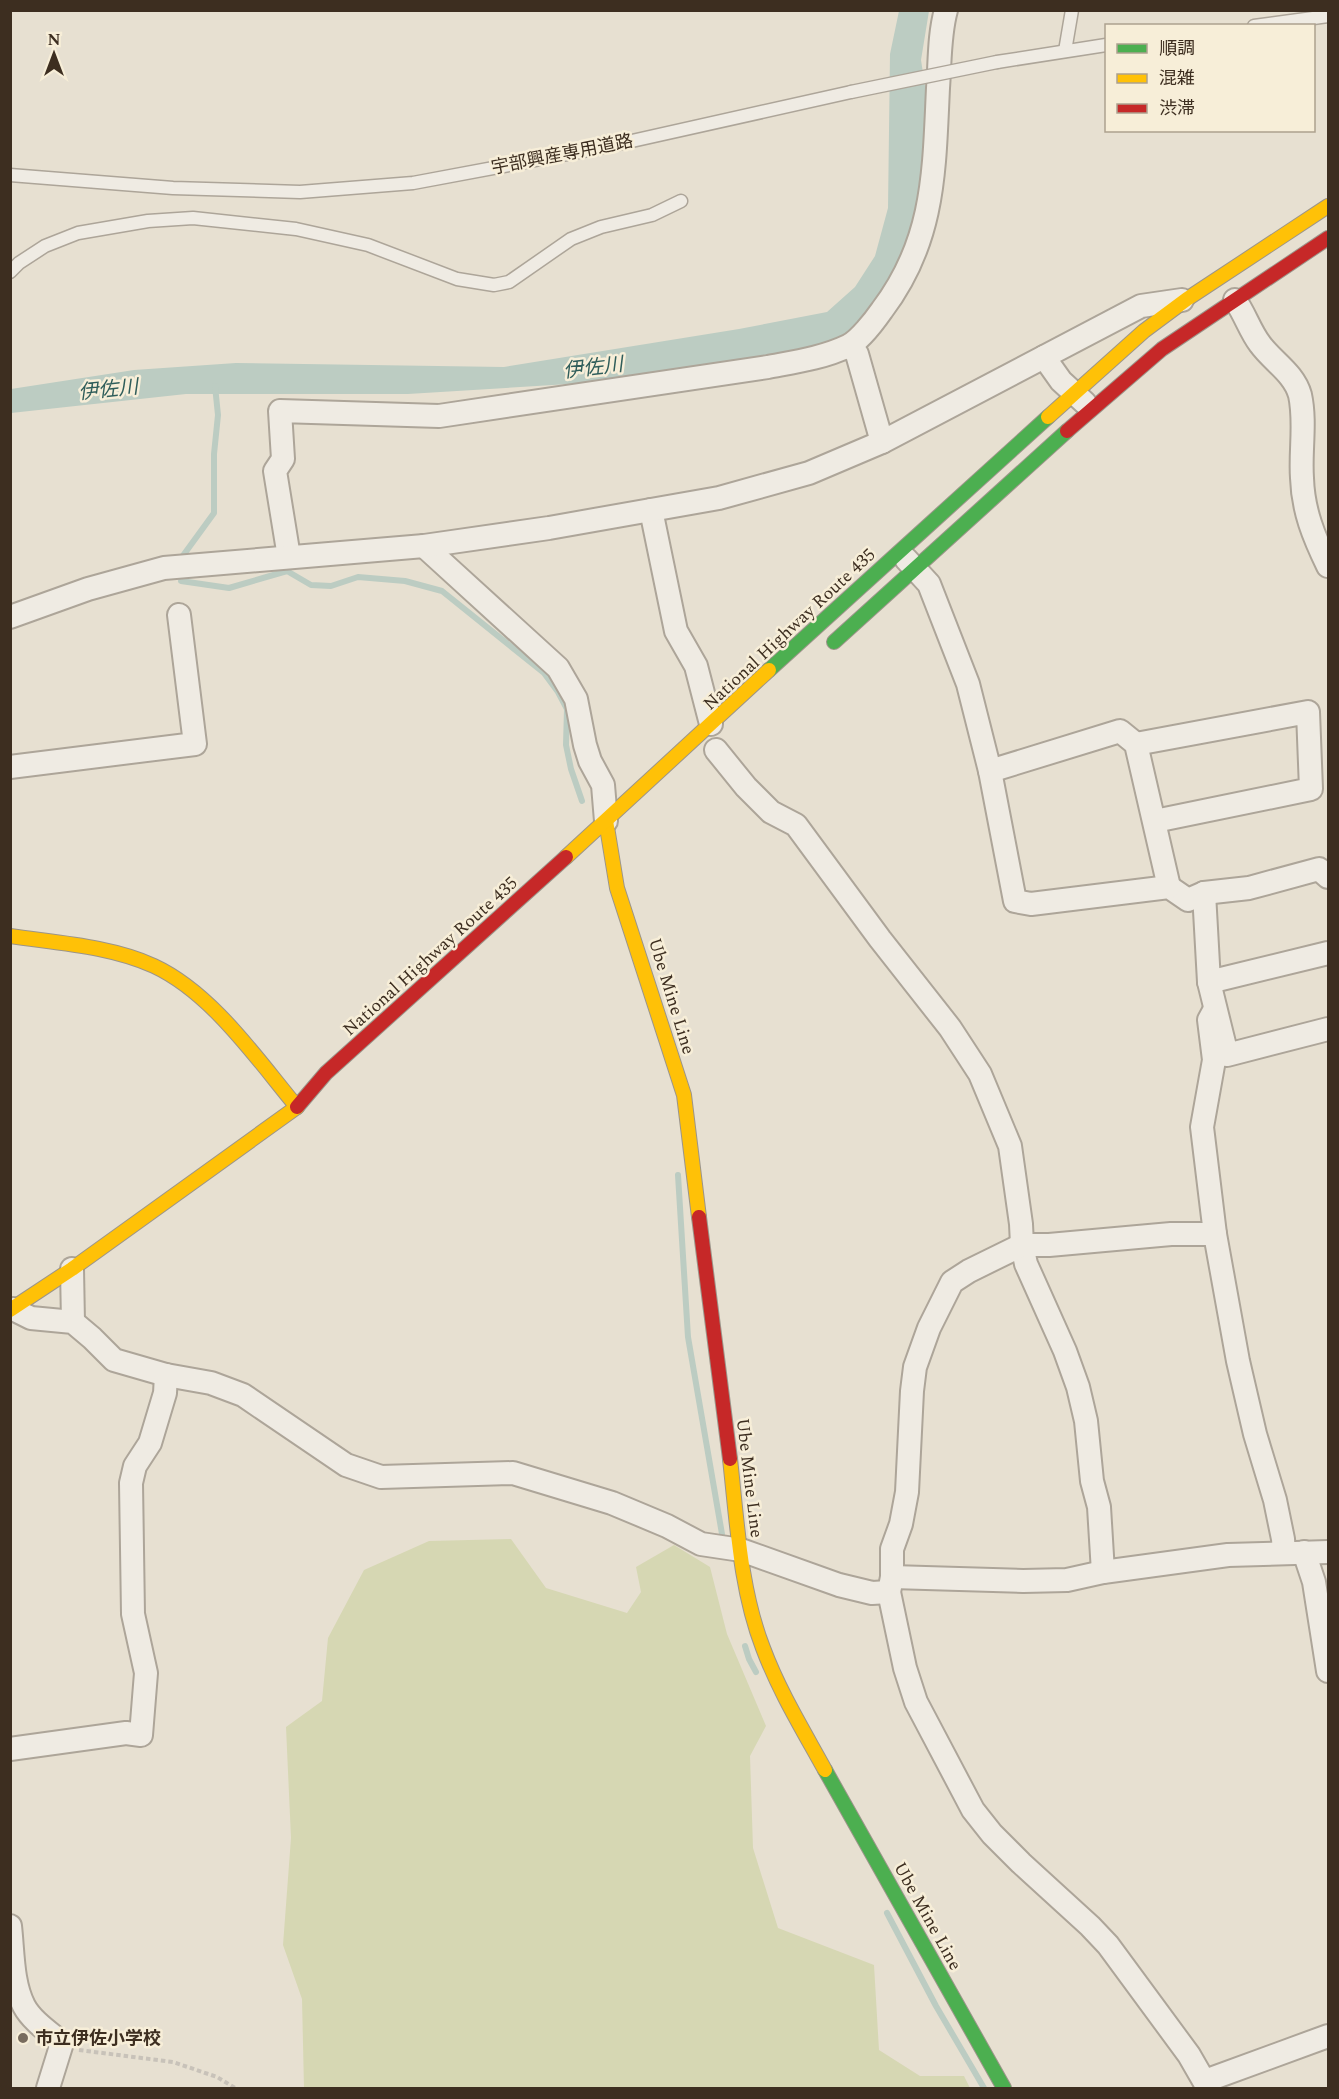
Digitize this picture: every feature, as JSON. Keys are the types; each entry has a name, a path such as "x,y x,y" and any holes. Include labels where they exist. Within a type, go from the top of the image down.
{"main road":[{"name":"National Highway Route 435","path":"297,1107 326,1073 609,840 711,724 1144,331 1187,299 1329,206"},
{"path":"820,655 1091,410 1162,349 1329,238"},
{"name":"Ube Mine Line","path":"609,840 612,872 684,1095 741,1550 749,1598 762,1646 783,1695 1004,2088"},
{"path":"10,936 102,950 154,966 185,985 217,1015 297,1107"},
{"path":"12,1309 72,1269 297,1107 329,1094"}],"street":[{"path":"289,557 275,471 283,459 280,411 439,416 768,367 815,357 850,346 875,320 899,288 916,251 927,215 935,168 941,41 946,10"},
{"path":"10,617 88,589 164,568 424,546 549,528 719,498 809,473 882,442 1141,306 1187,299"},
{"path":"1235,300 1260,344 1290,376 1299,393 1303,422 1304,506 1312,535 1329,566"},
{"path":"850,346 856,354 882,442"},
{"path":"1044,357 1061,381 1075,392 1091,410"},
{"path":"651,510 676,631 696,666 711,724"},
{"path":"424,546 558,668 576,699 588,753 603,785 609,840"},
{"path":"899,551 929,584 968,684 990,771 1015,901 1031,904 1169,887 1188,900 1204,893 1249,888 1319,869 1329,877"},
{"path":"10,767 195,744 179,615"},
{"path":"1136,744 1308,712 1311,789 1155,821"},
{"path":"990,771 1120,731 1136,744 1169,887"},
{"path":"716,750 746,787 771,812 796,825 880,939 950,1028 980,1074 1010,1146 1026,1264 1065,1351 1078,1387 1086,1421 1092,1480 1099,1507 1103,1572"},
{"path":"1204,893 1209,982 1227,1055 1329,1029"},
{"path":"1209,982 1329,954"},
{"path":"1215,1009 1209,1020 1214,1060 1202,1127 1215,1234 1238,1361 1255,1434 1275,1500 1283,1539 1314,1582 1329,1671"},
{"path":"1215,1234 1171,1234 1049,1245 1022,1245 952,1282 929,1328 915,1367 908,1492 901,1524 892,1549 891,1585 905,1668 916,1702 973,1810 992,1834 1090,1926 1108,1946 1189,2055 1206,2085 1329,2036"},
{"path":"72,1269 73,1322"},
{"path":"12,1309 31,1318 73,1322 114,1360 166,1376 211,1383 243,1395 346,1465 381,1477 513,1473 612,1503 667,1526 701,1544 741,1550 839,1585 872,1593 891,1585 1067,1580 1103,1572 1228,1555 1329,1552"},
{"path":"10,1749 101,1735 126,1733 141,1735 146,1673 133,1614 131,1483 135,1466 150,1443 165,1393 166,1376"},
{"path":"10,1926 17,1982 25,2007 39,2024 62,2043 48,2088"}],"lane":[{"path":"1065,51 1072,10"},
{"path":"1269,24 1329,16"},
{"name":"宇部興産専用道路","path":"10,175 173,188 300,192 413,183 605,147 997,62 1105,45"},
{"path":"10,272 19,263 45,246 78,233 148,221 193,218 296,229 368,245 457,279 494,285 509,282 571,239 601,227 652,215 681,201"}],"path":[{"path":"62,2043 81,2051 173,2062 217,2077 235,2088"}],"green space":[{"path":"511,1539 546,1588 627,1613 641,1592 636,1567 674,1545 710,1567 727,1634 766,1726 750,1756 753,1848 778,1928 874,1965 879,2050 920,2076 964,2076 970,2088 304,2088 302,1999 283,1945 291,1838 286,1727 322,1701 328,1638 364,1570 429,1541"}],"water":[{"name":"伊佐川","path":"899,11 929,11 921,60 927,99 923,187 912,232 884,294 857,326 833,343 803,351 634,380 408,394 186,394 11,413 11,389 134,370 236,363 504,367 739,329 827,312 855,287 875,256 888,208 890,54"}],"waterway":[{"path":"182,557 214,513 214,454 218,415 215,386"},
{"path":"181,581 229,588 287,571 311,585 331,586 358,577 405,581 442,591 544,673 558,692 567,709 566,745 582,801"},
{"path":"678,1175 688,1337 722,1534"},
{"path":"745,1646 756,1672"},
{"path":"887,1913 936,2006 984,2088"}],"traffic: fast":[{"path":"769,670 1048,417"},
{"path":"834,642 1067,431"},
{"path":"825,1770 1004,2088"}],"traffic: slow":[{"path":"1048,417 1144,331 1187,299 1328,206"},
{"path":"566,857 769,670"},
{"path":"606,821 617,888 684,1095 699,1217"},
{"path":"10,936 83,946 120,954 154,966 175,978 195,993 232,1029 297,1107"},
{"path":"10,1310 72,1269 297,1107"},
{"path":"730,1459 740,1555 755,1625 776,1680 825,1770"}],"traffic: jam":[{"path":"1067,431 1162,349 1328,238"},
{"path":"297,1107 326,1073 566,857"},
{"path":"699,1217 730,1459"}],"place":[{"name":"市立伊佐小学校","path":"23,2038"}]}
